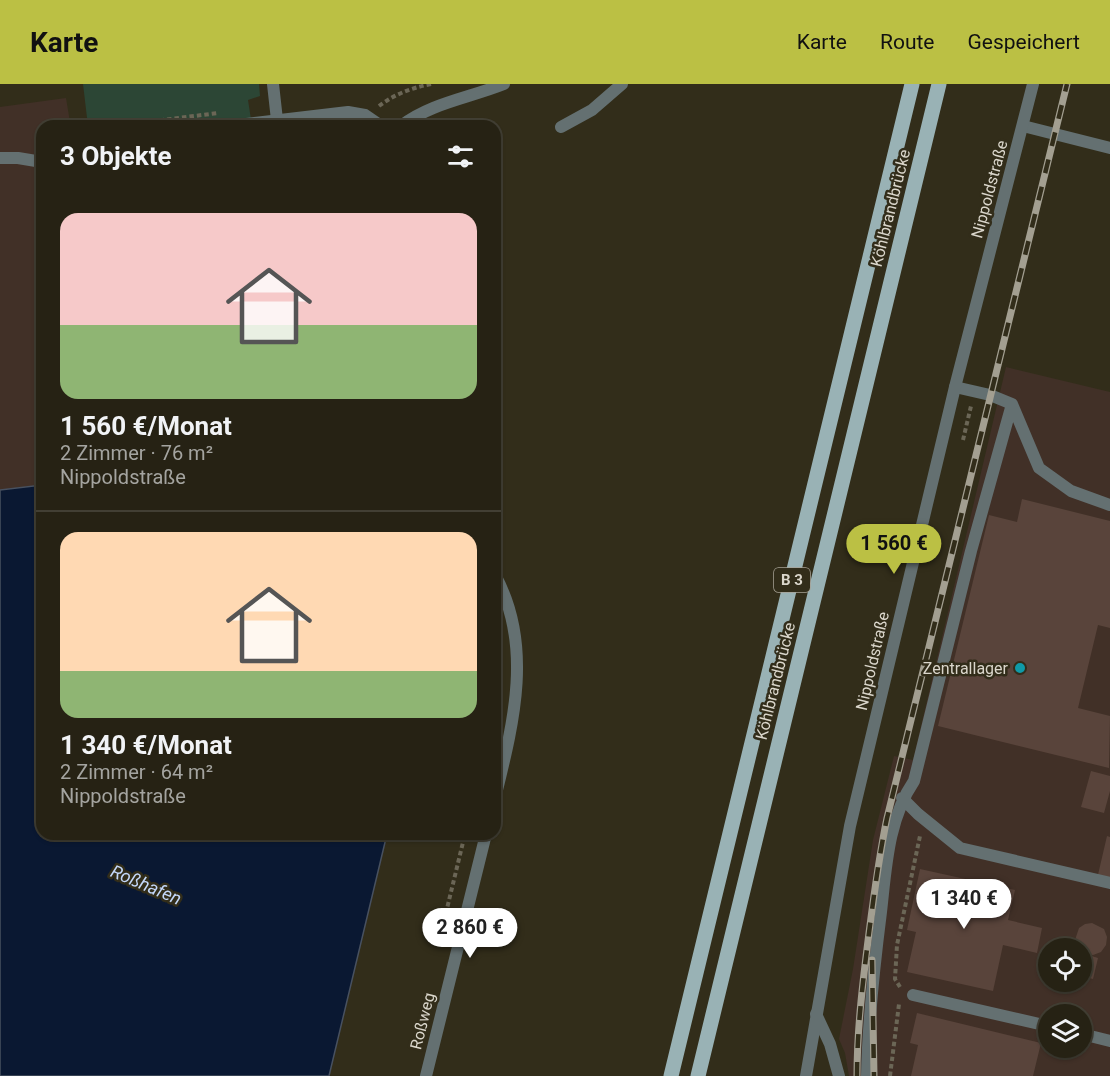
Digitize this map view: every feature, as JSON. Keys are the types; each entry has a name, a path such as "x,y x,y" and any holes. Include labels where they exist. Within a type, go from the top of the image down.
{"main road":[{"name":"Köhlbrandbrücke","path":"671,1076 912,84"},
{"name":"Köhlbrandbrücke","path":"698,1076 939,84"}],"street":[{"path":"273,84 277,120 354,112 372,120"},
{"path":"410,120 434,107 504,84"},
{"path":"561,127 592,110 622,84"},
{"name":"Nippoldstraße","path":"806,1076 850,826 955,387 1033,84"},
{"path":"1023,126 1110,148"},
{"path":"0,158 36,161"},
{"path":"955,387 998,397 1012,404 1039,468 1071,491 1110,505"},
{"path":"867,1076 873,976 892,833 902,798 914,781 971,551 1012,404"},
{"path":"501,589 510,610 514,631 517,688 501,773"},
{"path":"902,798 960,848 1110,884"},
{"name":"Roßweg","path":"426,1076 485,840"},
{"path":"913,995 1038,1024"},
{"path":"816,1014 830,1044 839,1076"},
{"path":"1092,1036 1110,1041"}],"path":[{"path":"394,95 431,84"},
{"path":"162,120 219,113"},
{"path":"961,448 975,391"},
{"path":"890,1076 901,989 896,979 897,945 924,818"}],"shaded area":[{"path":"66,98 70,120 36,120 36,486 0,490 0,107"},
{"path":"1006,367 1110,392 1110,1076 849,1076 845,1053 839,1039 853,969 873,840 894,756 913,760"}],"green space":[{"path":"83,84 259,84 260,96 248,100 251,120 87,120"}],"water":[{"name":"Roßhafen","path":"36,486 36,840 386,840 329,1076 0,1076 0,490"}],"building":[{"name":"Zentrallager","path":"1022,499 1110,521 1110,628 1098,625 1078,708 1110,716 1109,768 938,726 989,515 1017,522"},
{"path":"1091,771 1110,776 1110,791 1104,813 1081,807"},
{"path":"1107,836 1110,837 1110,882 1097,879"},
{"path":"920,869 1015,890 1008,920 1042,928 1040,938 1038,938 1037,953 1003,945 993,991 907,972 916,932 907,930"},
{"path":"1092,923 1104,929 1107,937 1106,945 1101,952 1093,955 1092,938 1076,938 1079,928"},
{"path":"1092,956 1098,958 1093,979 1092,979"},
{"path":"917,1013 1038,1042 1038,1055 1033,1076 911,1076 918,1045 910,1043"}],"railway":[{"path":"857,1076 859,1022 865,968 887,818 1067,84"},
{"path":"872,960 874,1076"}],"place":[{"name":"Zentrallager","path":"1020,668"}]}
